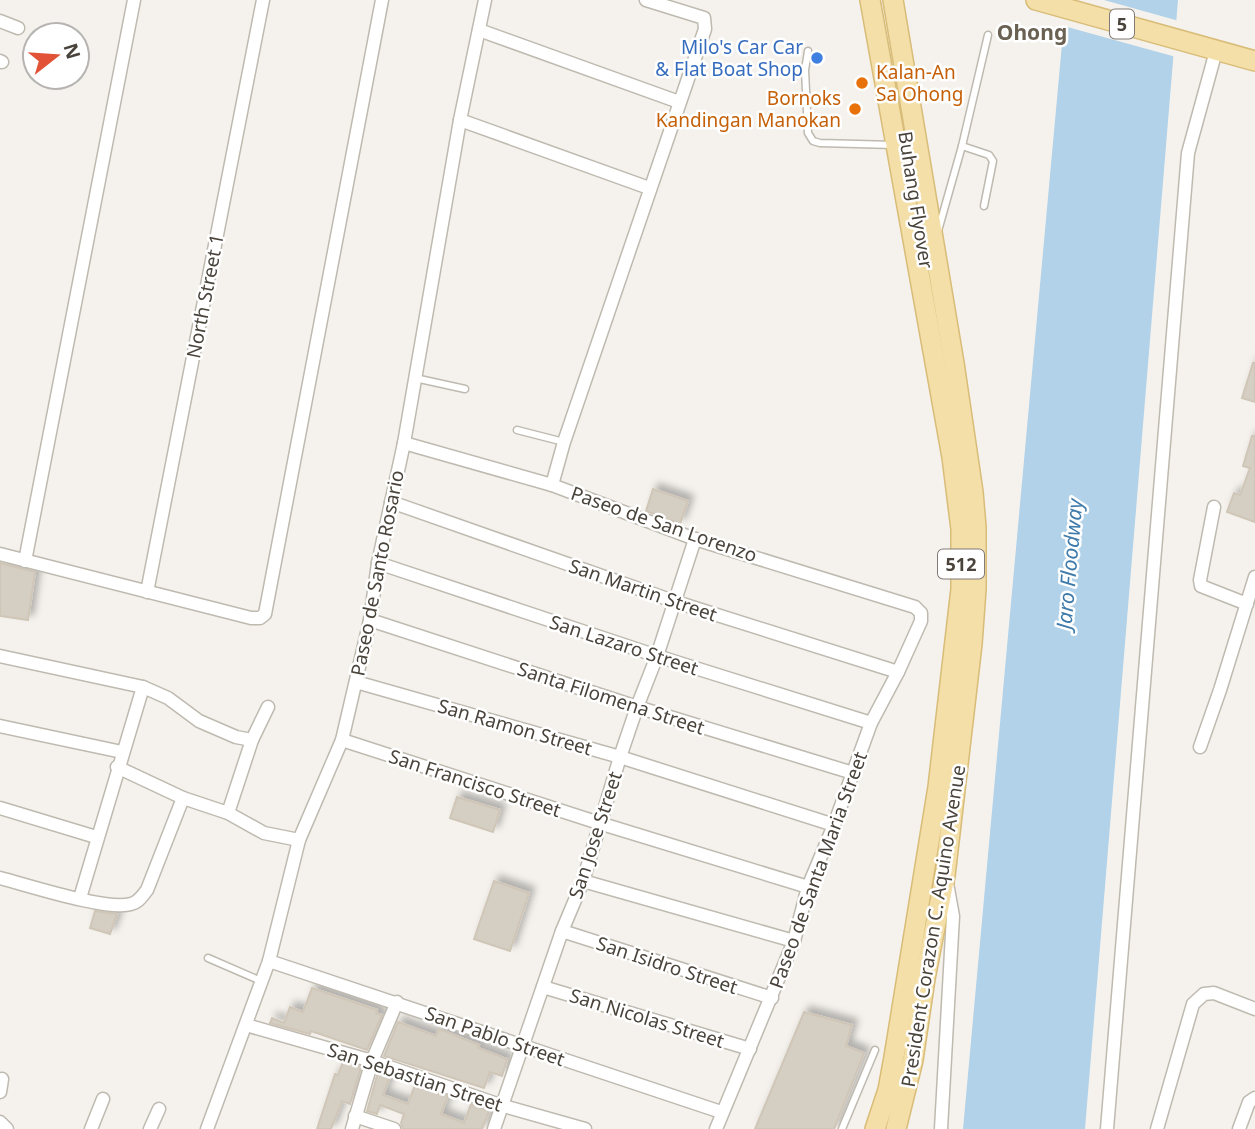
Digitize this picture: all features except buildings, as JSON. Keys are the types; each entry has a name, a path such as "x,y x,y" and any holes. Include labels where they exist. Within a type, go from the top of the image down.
{"main road":[{"name":"President Corazon C. Aquino Avenue","path":"870,0 895,146 976,527 976,589 959,767 939,841 908,1030 906,1095 896,1129"},
{"name":"Buhang Flyover","path":"882,0 913,169 950,400"},
{"name":"5","path":"1036,0 1255,61"},
{"name":"President Corazon C. Aquino Avenue","path":"895,6 934,247 955,431"},
{"name":"President Corazon C. Aquino Avenue","path":"950,400 955,431"},
{"name":"President Corazon C. Aquino Avenue","path":"916,978 945,876 939,841"},
{"name":"President Corazon C. Aquino Avenue","path":"875,1129 908,1030"}],"street":[{"path":"25,561 134,0"},
{"name":"North Street 1","path":"147,592 263,0"},
{"path":"0,554 251,618 260,618 265,614 382,0"},
{"name":"Paseo de Santo Rosario","path":"206,1129 270,961 299,840 342,740 370,620 378,563 404,443 460,120 485,0"},
{"path":"552,485 564,442 706,23 704,18 646,0"},
{"path":"0,21 18,28"},
{"path":"479,30 679,102"},
{"path":"1107,1129 1188,153 1212,50"},
{"path":"460,120 649,188"},
{"name":"Paseo de San Lorenzo","path":"404,443 552,485 695,540 915,607 920,613"},
{"name":"San Martin Street","path":"391,502 676,603 898,672"},
{"path":"1214,507 1200,580 1202,586 1247,604"},
{"name":"San Jose Street","path":"494,1129 500,1105 562,931 583,881 620,757 676,603 695,540"},
{"name":"San Lazaro Street","path":"378,563 657,656 871,723"},
{"path":"1200,747 1255,577"},
{"name":"Paseo de Santa Maria Street","path":"716,1129 794,941 808,887 871,723 921,621 920,613"},
{"name":"Santa Filomena Street","path":"370,620 637,707 853,773"},
{"path":"0,656 143,687 168,698 200,721 236,737 253,740"},
{"name":"San Ramon Street","path":"356,682 620,757 834,825"},
{"path":"80,898 96,837 143,687"},
{"path":"228,813 253,740 268,707"},
{"path":"0,726 122,752"},
{"name":"San Francisco Street","path":"342,740 808,887"},
{"path":"117,768 183,798 228,813 264,833 299,840"},
{"path":"0,878 105,905 130,905 139,901 147,890 183,798"},
{"path":"0,808 96,837"},
{"path":"941,1129 953,916 945,876"},
{"path":"583,881 794,941"},
{"name":"San Isidro Street","path":"562,931 772,998"},
{"name":"San Pablo Street","path":"270,961 722,1112"},
{"name":"San Nicolas Street","path":"543,987 750,1049"},
{"path":"1157,1129 1193,1004 1197,999 1214,993 1255,1009"},
{"path":"394,1129 353,1123 372,1061 397,1002"},
{"name":"San Sebastian Street","path":"246,1025 372,1061 500,1105 585,1129"},
{"path":"1239,1129 1249,1102 1255,1098"},
{"path":"91,1129 103,1099"},
{"path":"150,1129 159,1109"},
{"path":"0,1122 7,1129"}],"lane":[{"path":"934,247 962,146 988,35"},
{"path":"808,51 805,80 808,133 813,141 895,146"},
{"path":"962,146 989,155 993,161 984,206"},
{"path":"415,379 465,389"},
{"path":"517,430 564,442"},
{"path":"208,958 262,982"},
{"path":"842,1129 875,1050"}],"water":[{"name":"Jaro Floodway","path":"1066,0 1178,0 1085,1129 963,1129"}],"pier":[{"path":"1062,0 1104,0 1179,21 1176,57 1060,25"}],"place":[{"name":"Milo's Car Car & Flat Boat Shop","path":"817,58"},
{"name":"Kalan-An Sa Ohong","path":"862,83"},
{"name":"Bornoks Kandingan Manokan","path":"855,109"}],"district":[{"name":"Ohong","path":"1032,32"}]}
